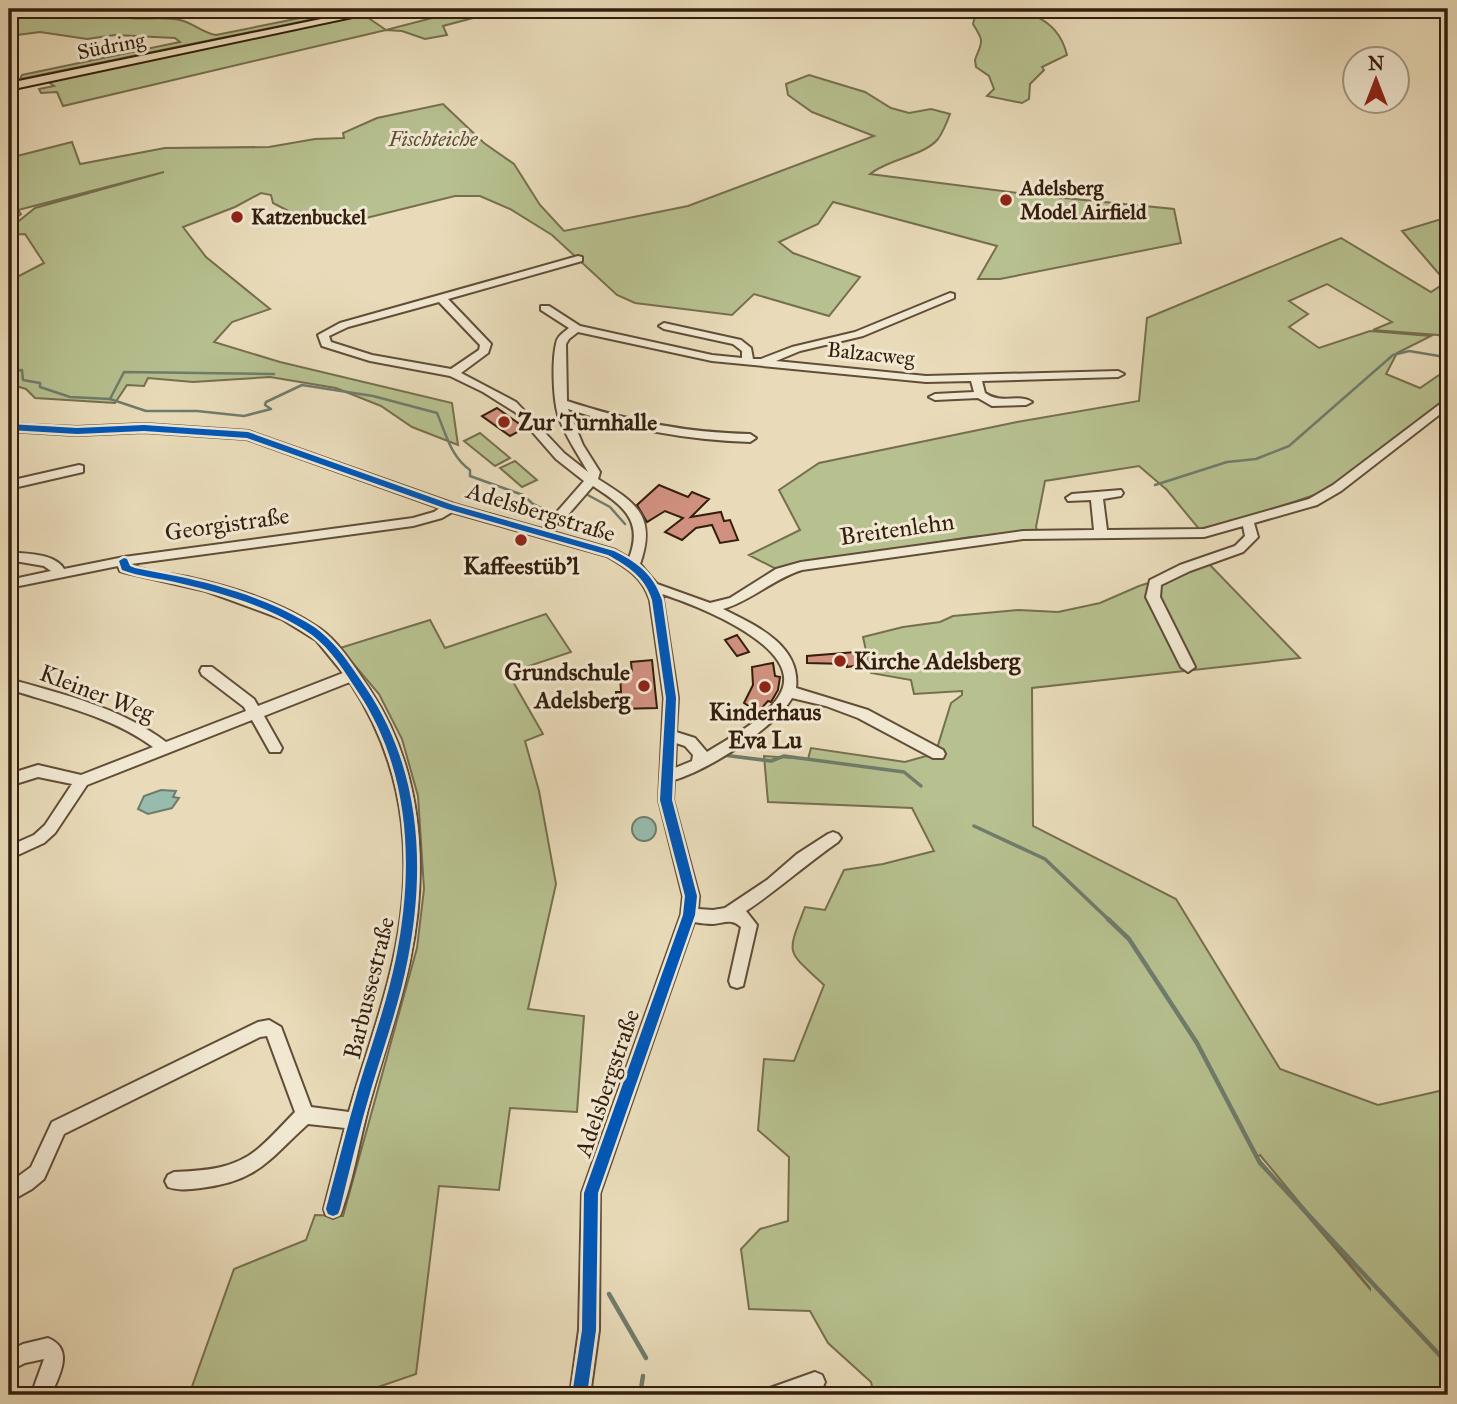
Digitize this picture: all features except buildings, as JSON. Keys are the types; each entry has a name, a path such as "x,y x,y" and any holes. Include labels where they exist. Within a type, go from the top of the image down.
{"main road":[{"name":"Südring","path":"222,42 369,9"},
{"name":"Südring","path":"9,85 385,9"}],"street":[{"path":"578,259 334,328 324,334 322,339 332,347 354,354 453,373 511,403 562,459 592,481 623,498 638,520 642,540 633,565"},
{"name":"Balzacweg","path":"763,363 796,349 859,334 950,296"},
{"path":"440,298 486,344 484,351 453,373"},
{"name":"Balzacweg","path":"545,308 576,328 692,355 748,362 926,379 1118,374"},
{"path":"664,327 737,342 747,350 748,362"},
{"path":"546,533 592,481 593,469 569,429 562,404 561,344 564,337 576,328"},
{"path":"976,379 980,395"},
{"name":"Balzacweg","path":"935,397 980,395 992,402 1026,402"},
{"name":"Breitenlehn","path":"709,608 734,601 781,572 801,566 999,537 1205,533 1248,522 1313,502 1337,488 1448,403"},
{"path":"562,404 650,430 750,438"},
{"name":"Adelsbergstraße","path":"9,427 77,431 144,428 248,435 450,506 611,553 633,565 653,588 671,698 666,800 691,897 689,915 591,1193 589,1330 580,1395"},
{"path":"9,485 79,469"},
{"path":"1072,498 1117,494"},
{"path":"1097,496 1101,534"},
{"name":"Georgistraße","path":"9,584 124,561 413,522 439,515 450,506"},
{"path":"1188,667 1153,597 1155,583 1185,568 1239,549 1252,537 1248,522"},
{"path":"9,556 47,562 57,567 58,573"},
{"name":"Barbussestraße","path":"124,561 125,568 134,572 178,579 219,590 303,624 317,633 353,675 382,720 393,747 406,788 412,847 411,911 402,960 355,1121 333,1209"},
{"path":"653,588 674,592 709,608 774,646 788,671 789,692 760,723 689,769 667,776"},
{"path":"207,671 249,703 275,748"},
{"path":"9,780 38,771 82,781 353,675"},
{"name":"Kleiner Weg","path":"9,684 107,717 155,740 165,749"},
{"path":"789,692 843,706 885,725 912,744 938,754"},
{"path":"668,735 695,746 701,754 699,761"},
{"path":"9,853 39,839 50,829 82,781"},
{"path":"729,915 773,885 802,858 833,838"},
{"path":"689,915 740,916 749,925 737,981"},
{"path":"9,1193 40,1171 50,1138 58,1128 258,1030 269,1028 275,1032 304,1115"},
{"path":"304,1115 355,1121"},
{"path":"174,1181 206,1180 233,1172 261,1158 304,1115"},
{"path":"9,1361 23,1354 48,1348 54,1354 53,1366 41,1395"},
{"path":"777,1395 815,1381"}],"green space":[{"path":"102,9 121,17 180,20 216,35 345,9 363,9 20,79 22,75 180,42 175,38 115,35 87,39 40,32 9,36 9,27 15,25 9,16 9,10"},
{"path":"396,9 367,17 386,30 63,106 57,92 41,93 39,89 54,86 47,81"},
{"path":"467,9 507,9 443,26 447,35 425,39 402,31 386,30"},
{"path":"977,9 1006,10 1032,15 1054,29 1062,40 1067,55 1042,67 1044,70 1030,84 1029,99 1022,103 987,96 994,89 989,76 976,67 975,60 981,42 973,24"},
{"name":"Fischteiche","path":"809,75 865,92 891,108 909,113 931,109 950,114 940,136 932,145 870,174 1034,195 1174,209 1181,243 1000,279 978,279 997,246 833,202 818,224 779,242 793,253 860,277 829,316 754,294 732,315 635,303 617,295 552,235 510,209 480,196 455,196 338,225 296,215 273,203 271,195 261,193 235,207 183,227 206,257 270,309 232,322 214,342 280,362 452,403 458,445 412,427 381,406 336,388 270,377 193,382 148,378 144,386 127,385 115,403 35,398 26,389 9,384 9,281 44,263 25,234 9,235 9,229 35,208 164,172 18,210 21,214 9,223 9,158 72,142 80,164 165,148 269,147 315,139 344,138 343,133 377,118 443,104 484,143 514,164 540,205 564,231 688,206 874,136 812,112 788,95 786,84"},
{"path":"1448,217 1448,251 1445,253 1447,257 1442,260 1448,266 1448,339 1438,335 1373,330 1392,322 1327,284 1289,301 1308,314 1289,327 1319,348 1370,331 1431,336 1397,353 1386,374 1420,388 1448,369 1448,399 1332,489 1241,520 1199,529 1167,490 1139,466 1045,481 1036,527 1038,532 971,537 800,564 778,570 749,555 800,530 779,490 819,463 1017,422 1139,401 1147,318 1341,238 1431,292 1446,282 1402,231"},
{"path":"480,433 510,458 495,466 464,441"},
{"path":"515,461 537,480 522,487 500,468"},
{"path":"1209,564 1300,658 1032,688 1033,826 1176,899 1280,1069 1378,1105 1448,1089 1448,1395 874,1395 871,1382 828,1343 810,1311 749,1309 741,1249 760,1229 788,1221 789,1157 758,1130 764,1059 794,1061 824,985 802,965 793,951 795,935 805,907 825,910 844,870 883,864 934,851 912,808 768,802 764,756 808,759 811,748 905,762 926,756 934,758 951,703 962,695 962,691 914,694 911,680 871,673 863,637 903,627 940,622 953,616 1019,610 1058,612 1100,603 1139,586","holes":["1260,1155 1370,1289 1257,1157"]},
{"path":"546,614 571,652 508,673 543,734 525,741 539,791 556,884 528,1009 584,1016 577,1112 510,1108 499,1190 439,1186 416,1374 355,1395 189,1395 234,1269 306,1240 315,1215 343,1216 417,948 424,889 418,796 402,739 379,694 340,648 430,620 445,648"}],"shaded area":[{"path":"161,790 176,791 173,797 179,798 172,808 148,814 138,809 144,796"},
{"path":"644,817 655,824 656,829 649,840 644,841 633,834 632,829 639,818"}],"waterway":[{"path":"1155,485 1227,462 1256,459 1289,446 1393,355 1409,351 1439,356 1448,350"},
{"path":"9,371 22,370 23,380 40,383 40,387 70,397 110,399"},
{"path":"110,399 124,372 274,374"},
{"path":"110,399 146,411 197,411 244,416 271,409 265,405 266,402 302,385 373,396 437,413 450,444 458,459 470,470 470,476 523,495 533,504 554,514"},
{"path":"584,493 610,507 625,524"},
{"path":"723,755 771,761 784,756 904,772 921,786"},
{"path":"974,826 1045,859 1110,921"},
{"path":"1108,919 1129,939 1197,1043 1260,1163 1448,1364"},
{"path":"609,1294 646,1358"},
{"path":"640,1395 643,1376"}],"cycle path":[{"path":"9,427 77,431 144,428 248,435 450,507 611,553 633,565 653,588 671,698 666,800 691,896 689,915 591,1193 589,1330 580,1395"},
{"path":"124,561 125,568 131,570 192,582 249,600 287,616 315,632 336,652 353,676 374,707 390,740 409,811 412,885 408,923 395,987 333,1209"}],"place":[{"name":"Adelsberg Model Airfield","path":"1006,200"},
{"name":"Katzenbuckel","path":"237,217"},
{"name":"Zur Turnhalle","path":"504,422"},
{"name":"Kaffeestüb'l","path":"521,540"},
{"name":"Kirche Adelsberg","path":"840,661"},
{"name":"Grundschule Adelsberg","path":"644,686"},
{"name":"Kinderhaus Eva Lu","path":"765,687"}]}
